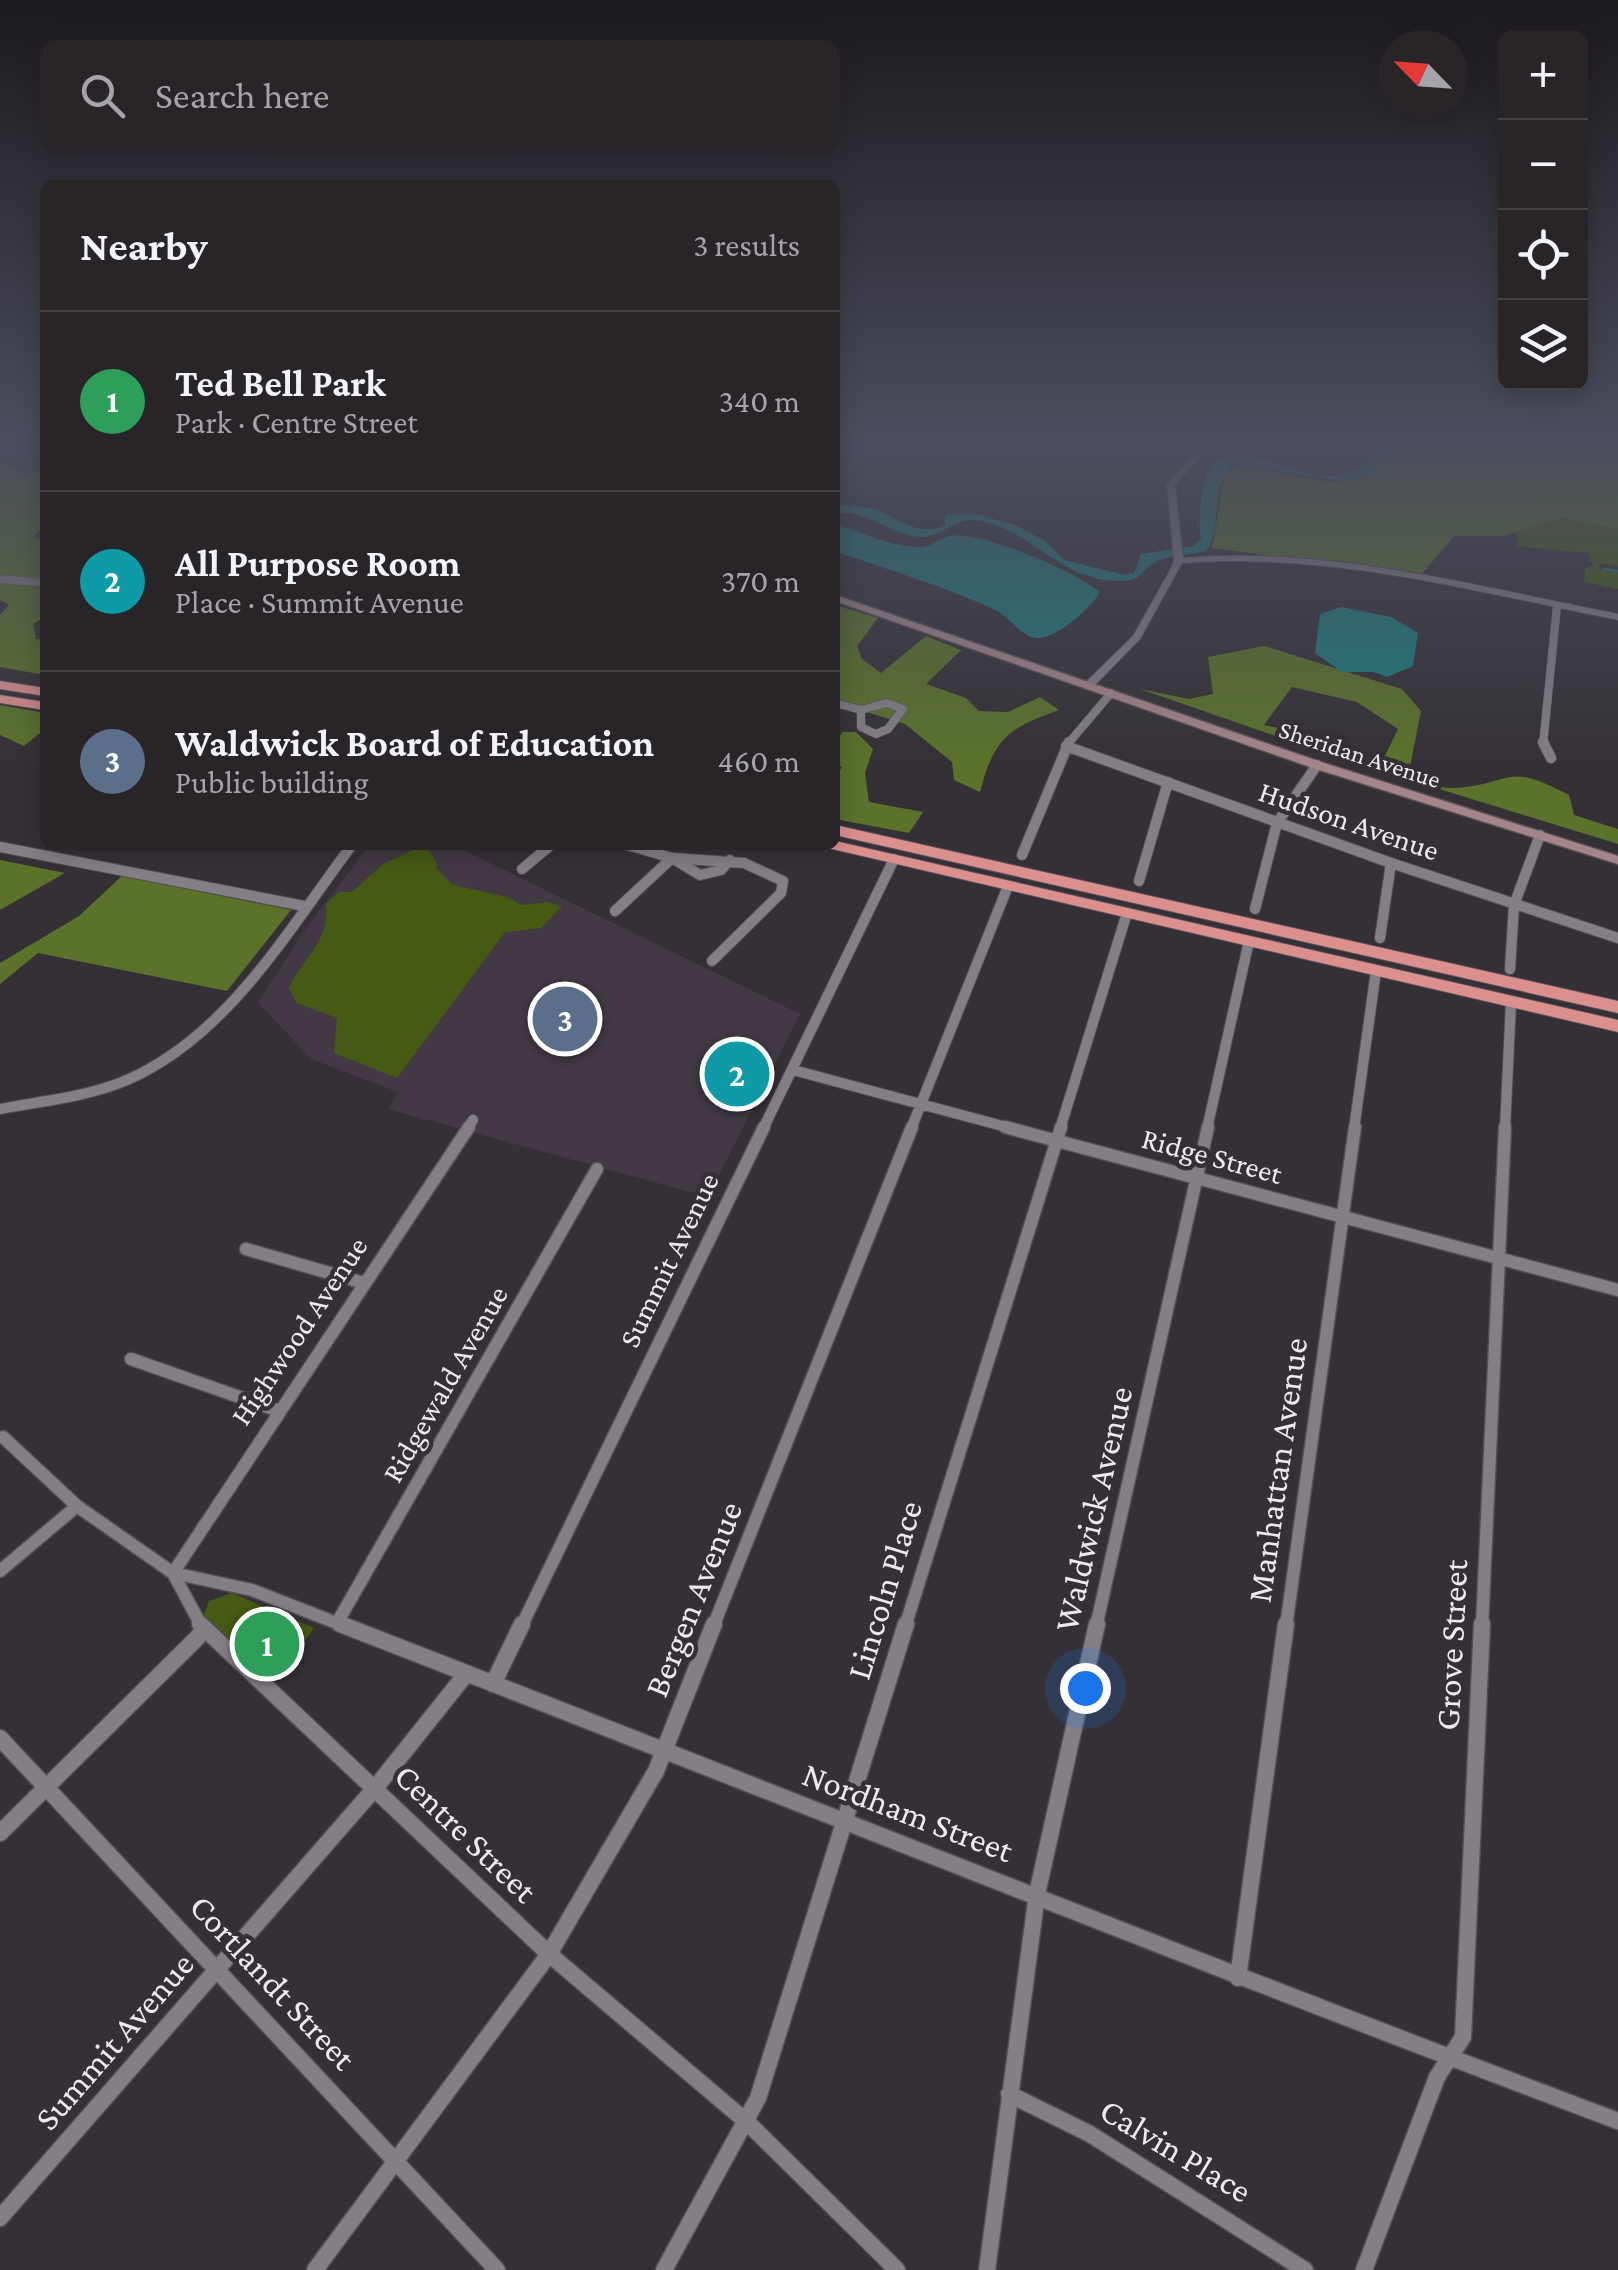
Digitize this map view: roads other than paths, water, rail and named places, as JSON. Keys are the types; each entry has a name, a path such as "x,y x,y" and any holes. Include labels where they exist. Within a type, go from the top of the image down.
{"highway":[{"path":"0,685 40,691"},
{"path":"0,698 40,705"},
{"path":"840,831 1618,1006"},
{"path":"840,847 1618,1026"}],"main road":[{"name":"Sheridan Avenue","path":"840,600 1317,764 1618,860"}],"street":[{"path":"1089,686 1137,637 1178,559 1177,553"},
{"path":"1178,559 1221,556 1334,564 1618,617"},
{"path":"0,579 40,580"},
{"path":"1551,758 1544,746 1557,606"},
{"path":"1022,855 1066,746 1112,693"},
{"path":"840,704 860,710 887,702 903,709 888,730 876,734 861,727 860,710"},
{"name":"Hudson Avenue","path":"1066,746 1391,863 1618,938"},
{"path":"1254,909 1277,823 1317,764"},
{"path":"1138,881 1168,782"},
{"path":"1510,969 1514,904 1540,835"},
{"path":"0,847 304,906"},
{"path":"0,1109 108,1087 172,1056 218,1018 348,850"},
{"path":"522,870 545,850"},
{"path":"645,850 672,858 706,876 721,870 730,860"},
{"path":"615,911 672,858 730,860 763,868 783,881 784,888 776,898 712,961"},
{"name":"Summit Avenue","path":"492,1684 894,860"},
{"path":"1380,938 1391,863"},
{"name":"Bergen Avenue","path":"316,2270 549,1954 664,1750 1008,886"},
{"name":"Lincoln Place","path":"664,2270 748,2123 1126,913"},
{"name":"Waldwick Avenue","path":"987,2270 1037,1894 1249,941"},
{"name":"Manhattan Avenue","path":"1238,1978 1376,971"},
{"name":"Grove Street","path":"1364,2270 1437,2076 1462,2037 1511,1002"},
{"name":"Ridge Street","path":"792,1070 1618,1290"},
{"name":"Highwood Avenue","path":"173,1573 473,1120"},
{"name":"Ridgewald Avenue","path":"337,1623 598,1169"},
{"path":"246,1249 364,1283"},
{"path":"131,1359 280,1411"},
{"name":"Centre Street","path":"3,1436 78,1506 173,1573 204,1631 376,1787 549,1954 748,2123 897,2270"},
{"path":"0,1572 78,1506"},
{"name":"Nordham Street","path":"173,1573 252,1590 1037,1894 1238,1978 1618,2121"},
{"path":"0,1833 204,1631"},
{"name":"Summit Avenue","path":"0,2218 376,1787 466,1674"},
{"name":"Cortlandt Street","path":"0,1738 497,2270"},
{"name":"Calvin Place","path":"1009,2094 1090,2134 1305,2270"}],"water":[{"path":"841,553 1022,553 1100,592 1065,627 1040,638 1021,631 1000,613 976,601"},
{"path":"1045,553 1057,553 1064,560 1125,575 1134,573 1141,554 1195,553 1159,560 1130,580 1107,580 1087,576"},
{"path":"1341,607 1391,617 1418,633 1413,666 1387,677 1374,672 1342,672 1315,653 1320,614"}],"waterway":[{"path":"1604,569 1618,571"}],"place":[{"name":"Waldwick Board of Education","path":"565,1019"},
{"name":"All Purpose Room","path":"737,1074"},
{"name":"Ted Bell Park","path":"267,1644"}]}
